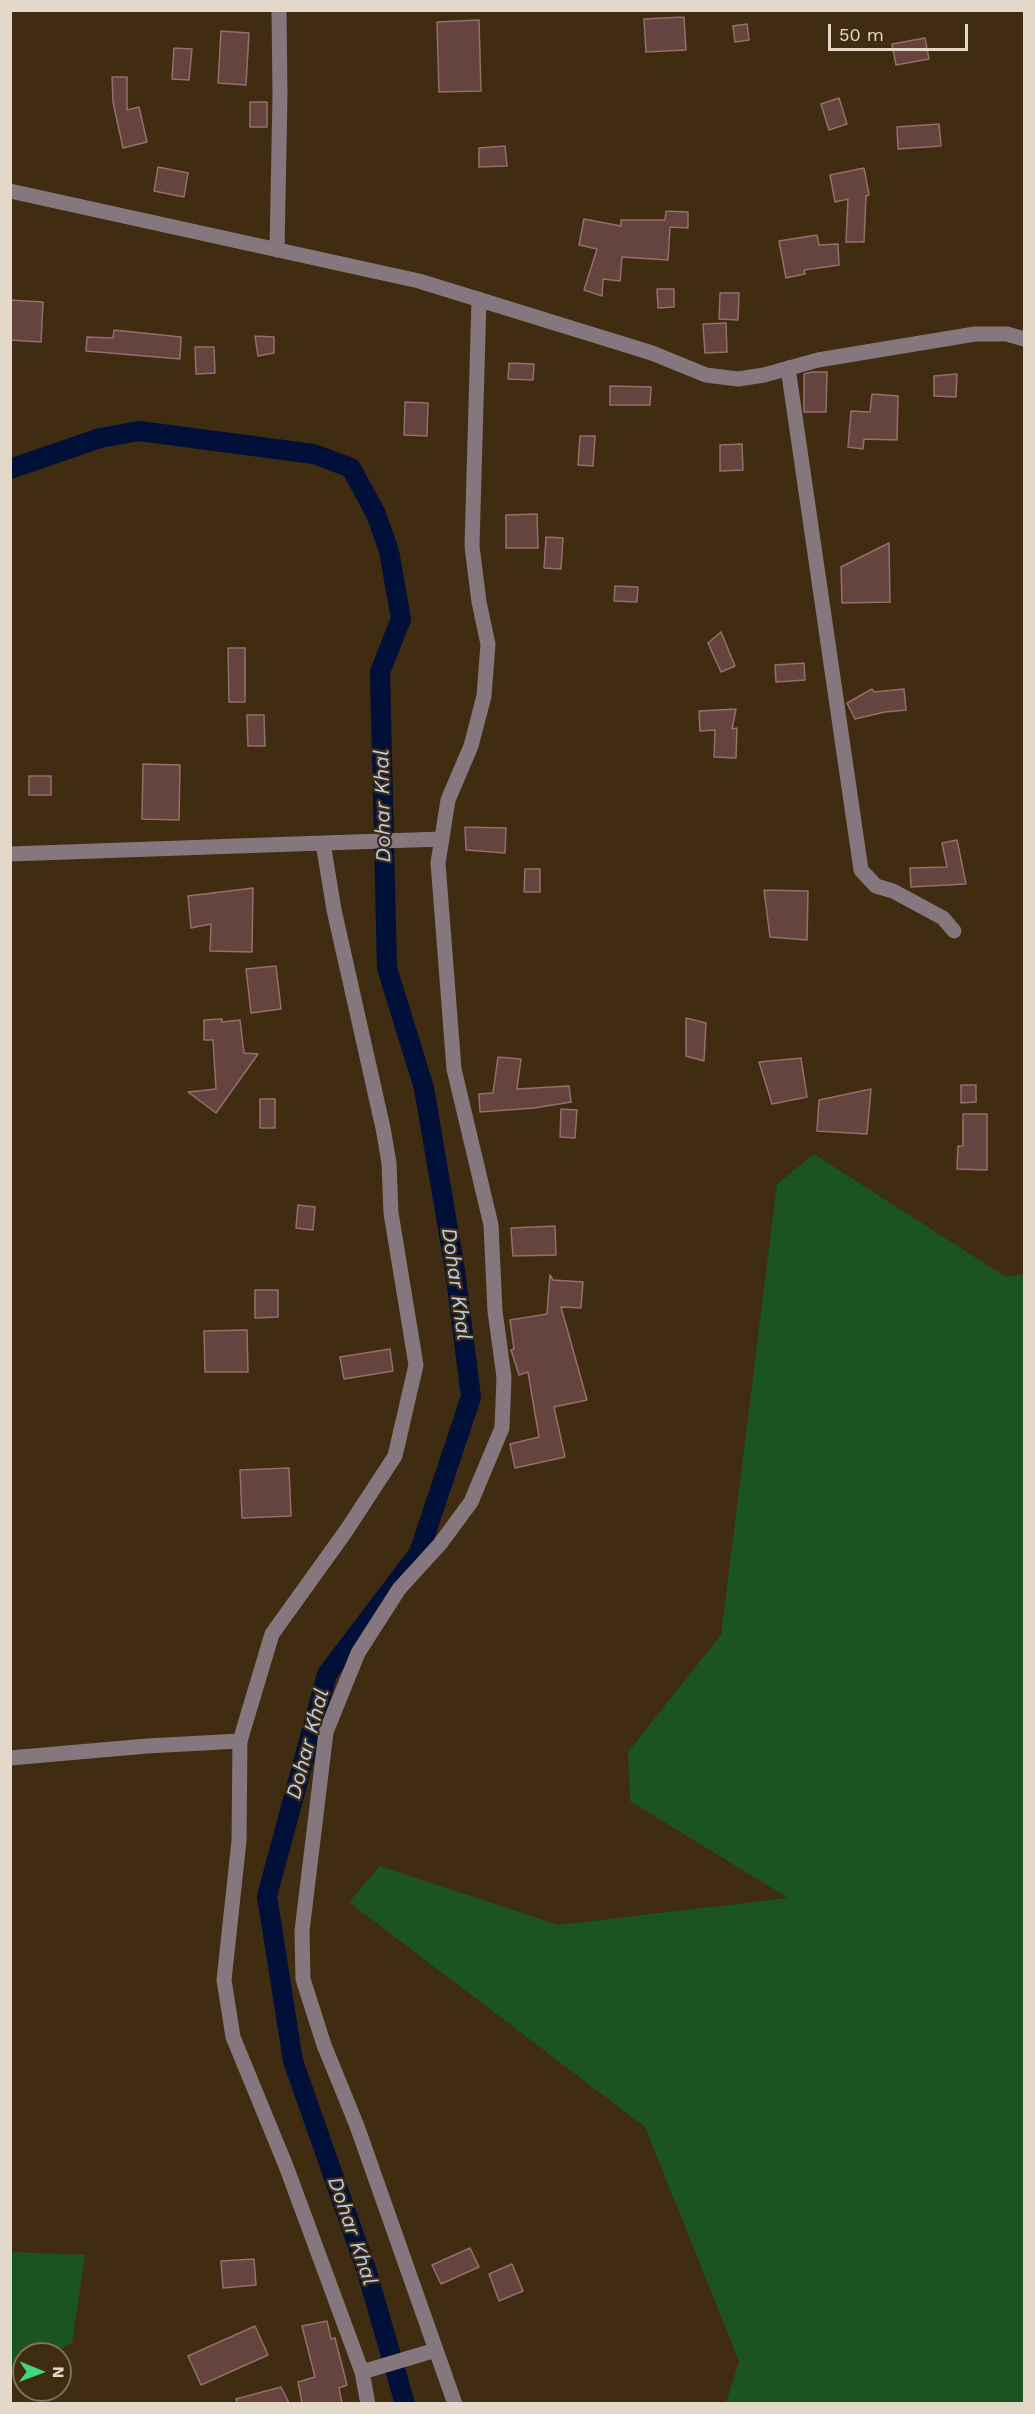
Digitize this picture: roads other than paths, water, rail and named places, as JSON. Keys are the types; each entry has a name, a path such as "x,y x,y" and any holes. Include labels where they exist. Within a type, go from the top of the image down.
{"street":[{"path":"277,250 279,10"},
{"path":"10,191 419,281 652,353 706,375 738,379 818,360 975,334 1007,334 1024,339"},
{"path":"455,2403 357,2126 324,2045 303,1979 302,1931 326,1732 358,1653 399,1589 440,1544 471,1502 502,1428 504,1377 495,1311 491,1225 454,1069 438,863 448,800 471,746 484,696 488,644 479,602 472,546 479,299"},
{"path":"788,368 861,870 876,886 893,891 943,918 954,932"},
{"path":"10,854 441,840"},
{"path":"323,843 334,910 383,1128 389,1163 391,1213 416,1365 395,1456 346,1531 272,1634 240,1741 239,1841 225,1980 233,2037 366,2370 368,2403"},
{"path":"10,1758 147,1746 240,1741"},
{"path":"366,2370 436,2350"}],"waterway":[{"name":"Dohar Khal","path":"10,469 100,438 139,431 314,454 351,468 376,514 389,551 401,619 380,672 387,968 424,1088 455,1270 471,1397 419,1553 327,1674 267,1896 293,2061 366,2269 405,2404"}]}
